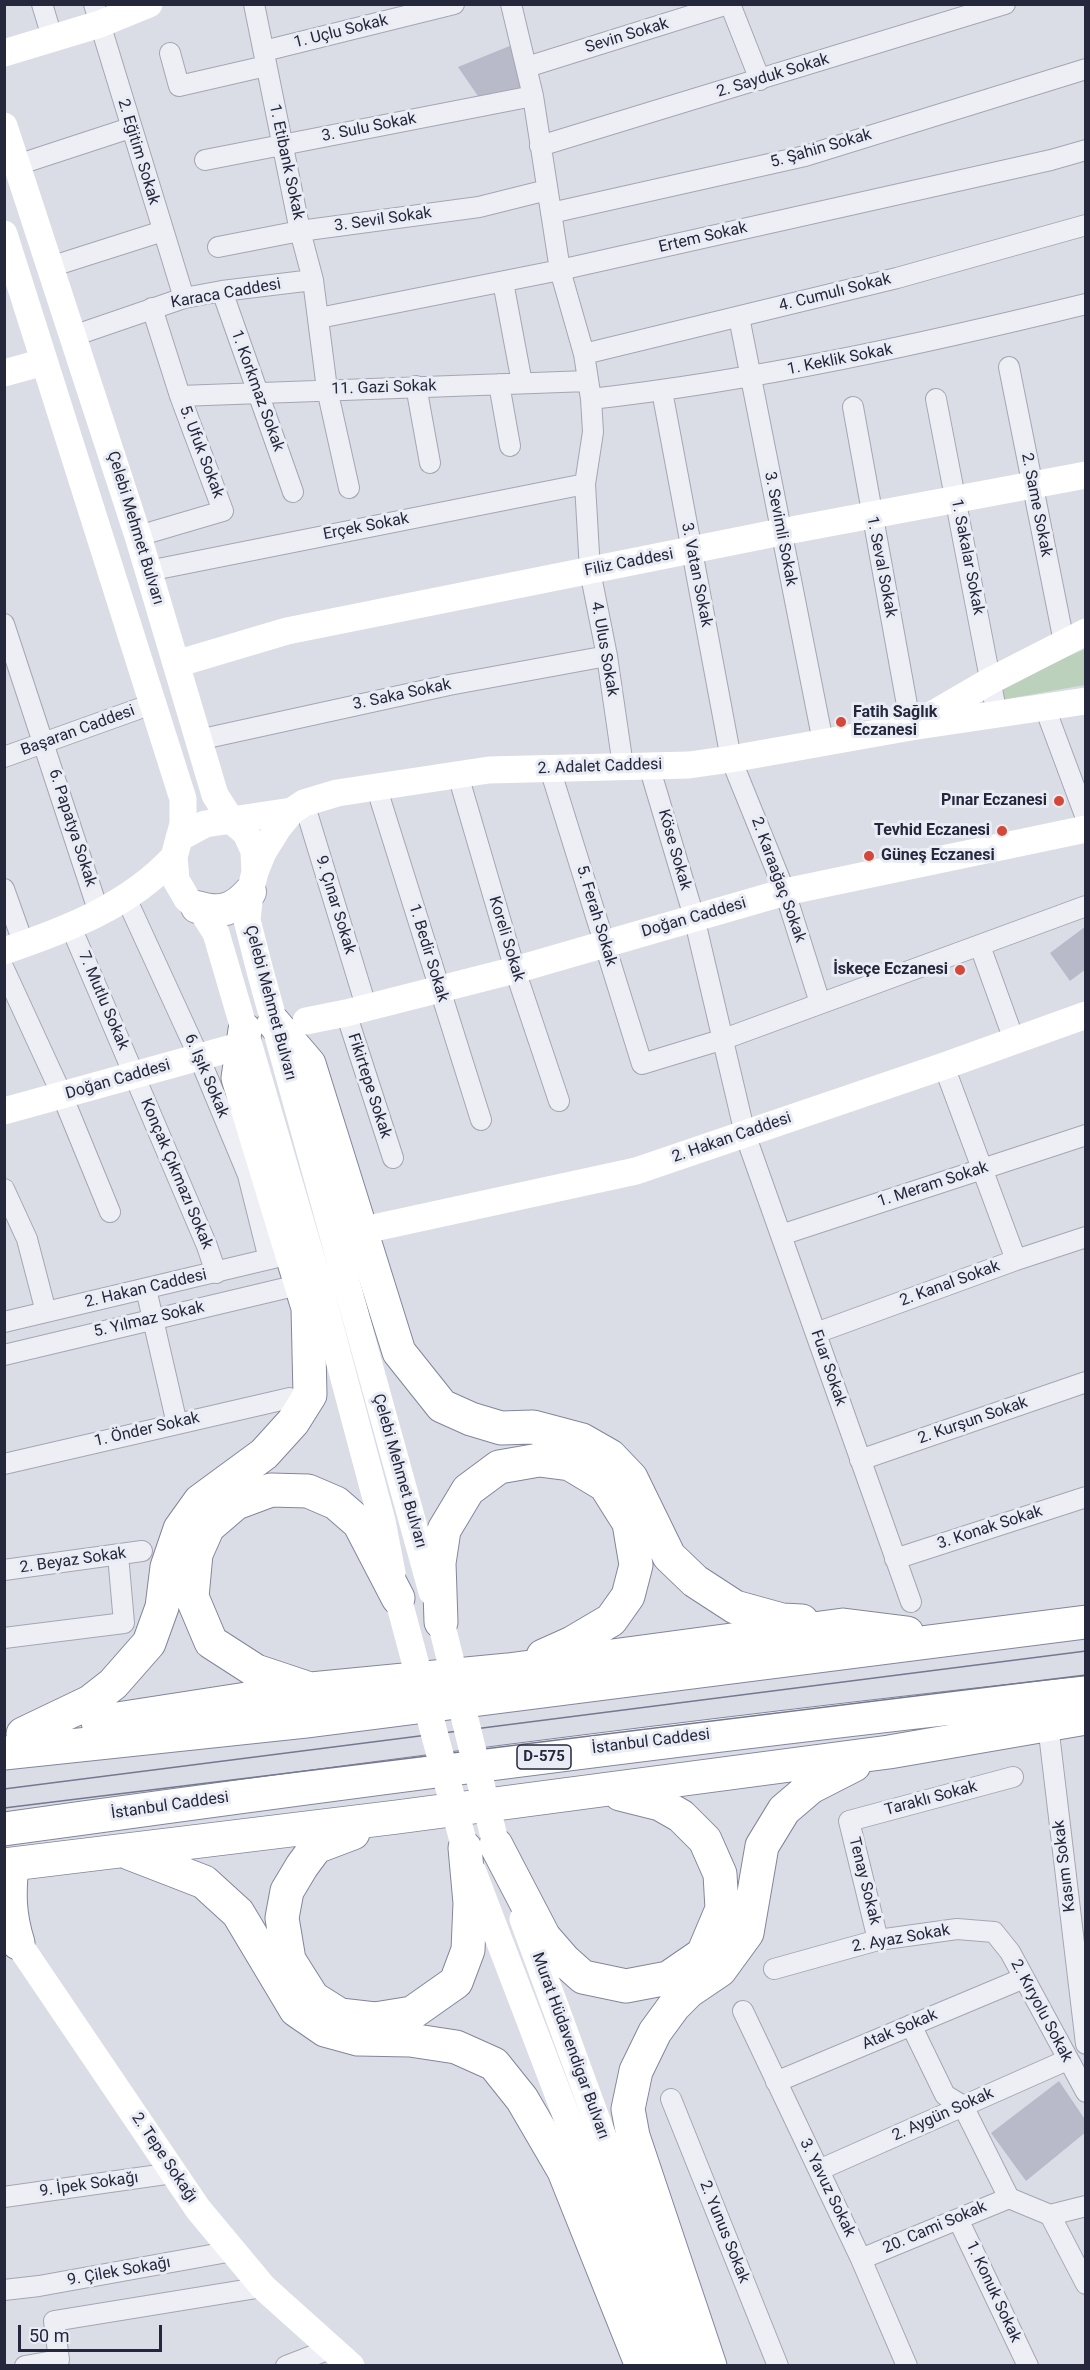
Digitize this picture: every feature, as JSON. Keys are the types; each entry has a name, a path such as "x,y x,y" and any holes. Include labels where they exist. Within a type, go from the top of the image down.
{"highway":[{"path":"11,1741 90,1702 113,1684 149,1643 162,1607 167,1567 180,1529 200,1501 264,1454 293,1422 310,1395 308,1308 238,1078 250,1034 309,1064 399,1352 442,1406 471,1419 501,1428 533,1427 582,1440 610,1456 631,1478 669,1556 695,1581 735,1606 782,1620 843,1624 953,1639"},
{"path":"441,1622 439,1563 444,1530 468,1490 499,1467 539,1460 570,1464 605,1485 628,1523 636,1564 628,1596 611,1620 572,1644 508,1670"},
{"path":"311,1689 256,1671 211,1642 192,1598 196,1554 208,1527 236,1503 253,1496 271,1490 308,1491 336,1503 359,1523 398,1598"},
{"path":"11,1741 306,1721 1086,1622"},
{"path":"11,1741 311,1689 508,1670 843,1624"},
{"name":"İstanbul Caddesi","path":"4,1829 613,1747 1086,1693"},
{"path":"11,1935 8,1865 397,1817 890,1752 1086,1718"},
{"path":"710,2366 633,2136 628,2109 636,2071 655,2032 674,2006 689,1990 720,1970 747,1933 762,1846 784,1810 811,1787 831,1776 890,1752"},
{"path":"481,1846 544,1936 564,1960 583,1977 626,1986 668,1978 703,1954 722,1909 720,1874 705,1840 681,1816 660,1804 628,1795 585,1792"},
{"path":"397,1817 316,1847 287,1891 282,1918 289,1960 313,1998 340,2015 375,2019 412,2013 456,1982 468,1950 470,1903 481,1846"},
{"path":"124,1851 204,1881 238,1913 296,2010 325,2030 358,2039 410,2040 456,2047 494,2064 522,2099 564,2170 642,2366"}],"main road":[{"path":"4,53 52,37 97,14 149,5"},
{"name":"Çelebi Mehmet Bulvarı","path":"4,126 138,536 215,795 231,820 246,833 254,851 253,882 247,920 250,1034 382,1521 398,1598 433,1730"},
{"name":"Çelebi Mehmet Bulvarı","path":"4,234 11,278 44,362 183,799 183,824 176,847 176,880 216,933 441,1622 466,1723"},
{"path":"4,373 44,362"},
{"name":"Filiz Caddesi","path":"176,664 287,631 781,532 1086,475"},
{"name":"2. Adalet Caddesi","path":"911,727 990,681 1075,637"},
{"name":"2. Adalet Caddesi","path":"231,820 298,807 336,793 489,770 689,765 911,727 1086,701"},
{"path":"131,895 156,891 211,911 239,904 253,882 273,836 298,807"},
{"path":"14,948 71,927 131,895 155,877 176,847 205,824 231,820"},
{"name":"Doğan Caddesi","path":"306,1021 515,970 785,892 1086,829"},
{"name":"2. Hakan Caddesi","path":"369,1229 636,1171 945,1066 1086,1014"},
{"name":"Doğan Caddesi","path":"4,1111 199,1057 250,1034"},
{"name":"Murat Hüdavendigar Bulvarı","path":"466,1723 481,1846 662,2366"},
{"name":"Murat Hüdavendigar Bulvarı","path":"433,1730 687,2366"},
{"name":"2. Tepe Sokağı","path":"11,1935 198,2209 263,2287 351,2366"}],"street":[{"path":"42,4 52,37"},
{"name":"1. Etibank Sokak","path":"254,4 300,231 313,280 327,390 349,488"},
{"name":"1. Uçlu Sokak","path":"170,53 179,86 265,58 454,4"},
{"name":"4. Ulus Sokak","path":"511,4 533,96 560,270 584,354 590,390 593,432 585,484 590,571 607,656 636,766"},
{"path":"729,4 760,80"},
{"name":"Sevin Sokak","path":"527,67 729,4"},
{"name":"2. Sayduk Sokak","path":"540,146 1005,4"},
{"name":"2. Eğitim Sokak","path":"97,14 130,128 184,298"},
{"name":"5. Şahin Sokak","path":"551,213 805,156 1086,69"},
{"name":"3. Sulu Sokak","path":"205,160 533,96"},
{"path":"17,165 130,128"},
{"name":"Ertem Sokak","path":"319,318 560,270 1051,160 1086,150"},
{"name":"3. Sevil Sokak","path":"218,247 300,231 479,207 547,190"},
{"name":"4. Cumulı Sokak","path":"584,354 897,278 1086,225"},
{"path":"50,267 163,231"},
{"name":"Karaca Caddesi","path":"73,336 184,298 313,280"},
{"path":"504,282 522,383"},
{"name":"1. Korkmaz Sokak","path":"222,291 293,492"},
{"name":"1. Keklik Sokak","path":"590,390 663,391 750,378 934,341 1086,304"},
{"name":"5. Ufuk Sokak","path":"138,536 223,511 180,396 152,308"},
{"name":"3. Sevimli Sokak","path":"739,317 823,742"},
{"name":"2. Same Sokak","path":"1008,367 1031,484 1075,637"},
{"name":"11. Gazi Sokak","path":"180,396 522,383 590,390"},
{"path":"498,384 510,446"},
{"path":"416,387 430,463"},
{"name":"3. Vatan Sokak","path":"663,391 731,759"},
{"name":"1. Sakalar Sokak","path":"936,399 997,715"},
{"name":"1. Seval Sokak","path":"853,407 911,727"},
{"name":"Erçek Sokak","path":"148,571 585,484"},
{"name":"6. Papatya Sokak","path":"4,624 99,913"},
{"name":"3. Saka Sokak","path":"198,740 449,685 607,656"},
{"name":"Başaran Caddesi","path":"4,757 152,704"},
{"path":"1045,708 1086,818"},
{"name":"2. Karaağaç Sokak","path":"731,759 785,892 820,1003"},
{"name":"Köse Sokak","path":"636,766 694,917 745,1134"},
{"name":"5. Ferah Sokak","path":"550,769 642,1064 724,1039"},
{"name":"Koreli Sokak","path":"458,775 515,970 559,1101"},
{"name":"1. Bedir Sokak","path":"376,786 481,1120"},
{"name":"9. Çınar Sokak","path":"298,807 356,1010"},
{"path":"4,889 14,948"},
{"name":"6. Işık Sokak","path":"131,895 248,1174 278,1257"},
{"path":"724,1039 1086,906"},
{"name":"7. Mutlu Sokak","path":"71,927 135,1075"},
{"path":"980,946 1014,1040"},
{"path":"4,969 62,1095 110,1212"},
{"name":"Fikirtepe Sokak","path":"356,1010 393,1158"},
{"path":"945,1066 1016,1260"},
{"name":"Konçak Çıkmazı Sokak","path":"135,1075 207,1246 216,1273"},
{"name":"Fuar Sokak","path":"745,1134 911,1602"},
{"name":"1. Meram Sokak","path":"781,1235 1086,1135"},
{"path":"4,1190 27,1239 45,1312"},
{"name":"2. Kanal Sokak","path":"816,1333 1086,1237"},
{"name":"2. Hakan Caddesi","path":"4,1322 278,1257"},
{"name":"5. Yılmaz Sokak","path":"4,1356 153,1318 294,1286"},
{"path":"147,1289 177,1424"},
{"name":"2. Kurşun Sokak","path":"860,1460 1086,1382"},
{"name":"1. Önder Sokak","path":"4,1464 290,1398"},
{"name":"3. Konak Sokak","path":"895,1558 1086,1497"},
{"name":"2. Beyaz Sokak","path":"4,1570 142,1551"},
{"path":"4,1638 124,1623 118,1555"},
{"name":"Kasım Sokak","path":"1048,1725 1086,2044"},
{"name":"Taraklı Sokak","path":"849,1821 1013,1777"},
{"name":"Tenay Sokak","path":"849,1821 878,1940"},
{"name":"2. Ayaz Sokak","path":"774,1969 878,1940 957,1929 994,1932"},
{"name":"2. Kıryolu Sokak","path":"994,1932 1010,1952 1086,2092"},
{"name":"Atak Sokak","path":"776,2082 1023,1978"},
{"name":"3. Yavuz Sokak","path":"743,2011 861,2259 908,2366"},
{"path":"911,2025 945,2095 963,2106 1009,2198 1050,2215 1086,2206"},
{"name":"2. Aygün Sokak","path":"819,2170 1067,2060"},
{"name":"2. Yunus Sokak","path":"670,2099 778,2366"},
{"name":"9. İpek Sokağı","path":"4,2198 173,2173"},
{"name":"20. Cami Sokak","path":"861,2259 1009,2198"},
{"path":"1050,2215 1086,2284"},
{"name":"1. Konuk Sokak","path":"958,2218 1028,2366"},
{"name":"9. Çilek Sokağı","path":"4,2290 39,2286 233,2251"},
{"path":"25,2366 59,2360 54,2321 263,2287"},
{"path":"285,2366 330,2349"}],"green space":[{"path":"1085,649 1085,685 1001,700 999,686"}],"building":[{"path":"512,45 522,71 521,93 482,102 458,67"},
{"path":"1086,926 1086,969 1070,981 1050,953"},
{"path":"1059,2081 1086,2121 1086,2132 1026,2181 991,2133"}],"tram line":[{"path":"4,1789 1086,1651"},
{"path":"4,1808 1086,1675"}],"place":[{"name":"Fatih Sağlık Eczanesi","path":"841,722"},
{"name":"Pınar Eczanesi","path":"1059,801"},
{"name":"Tevhid Eczanesi","path":"1002,831"},
{"name":"Güneş Eczanesi","path":"869,856"},
{"name":"İskeçe Eczanesi","path":"960,970"}]}
